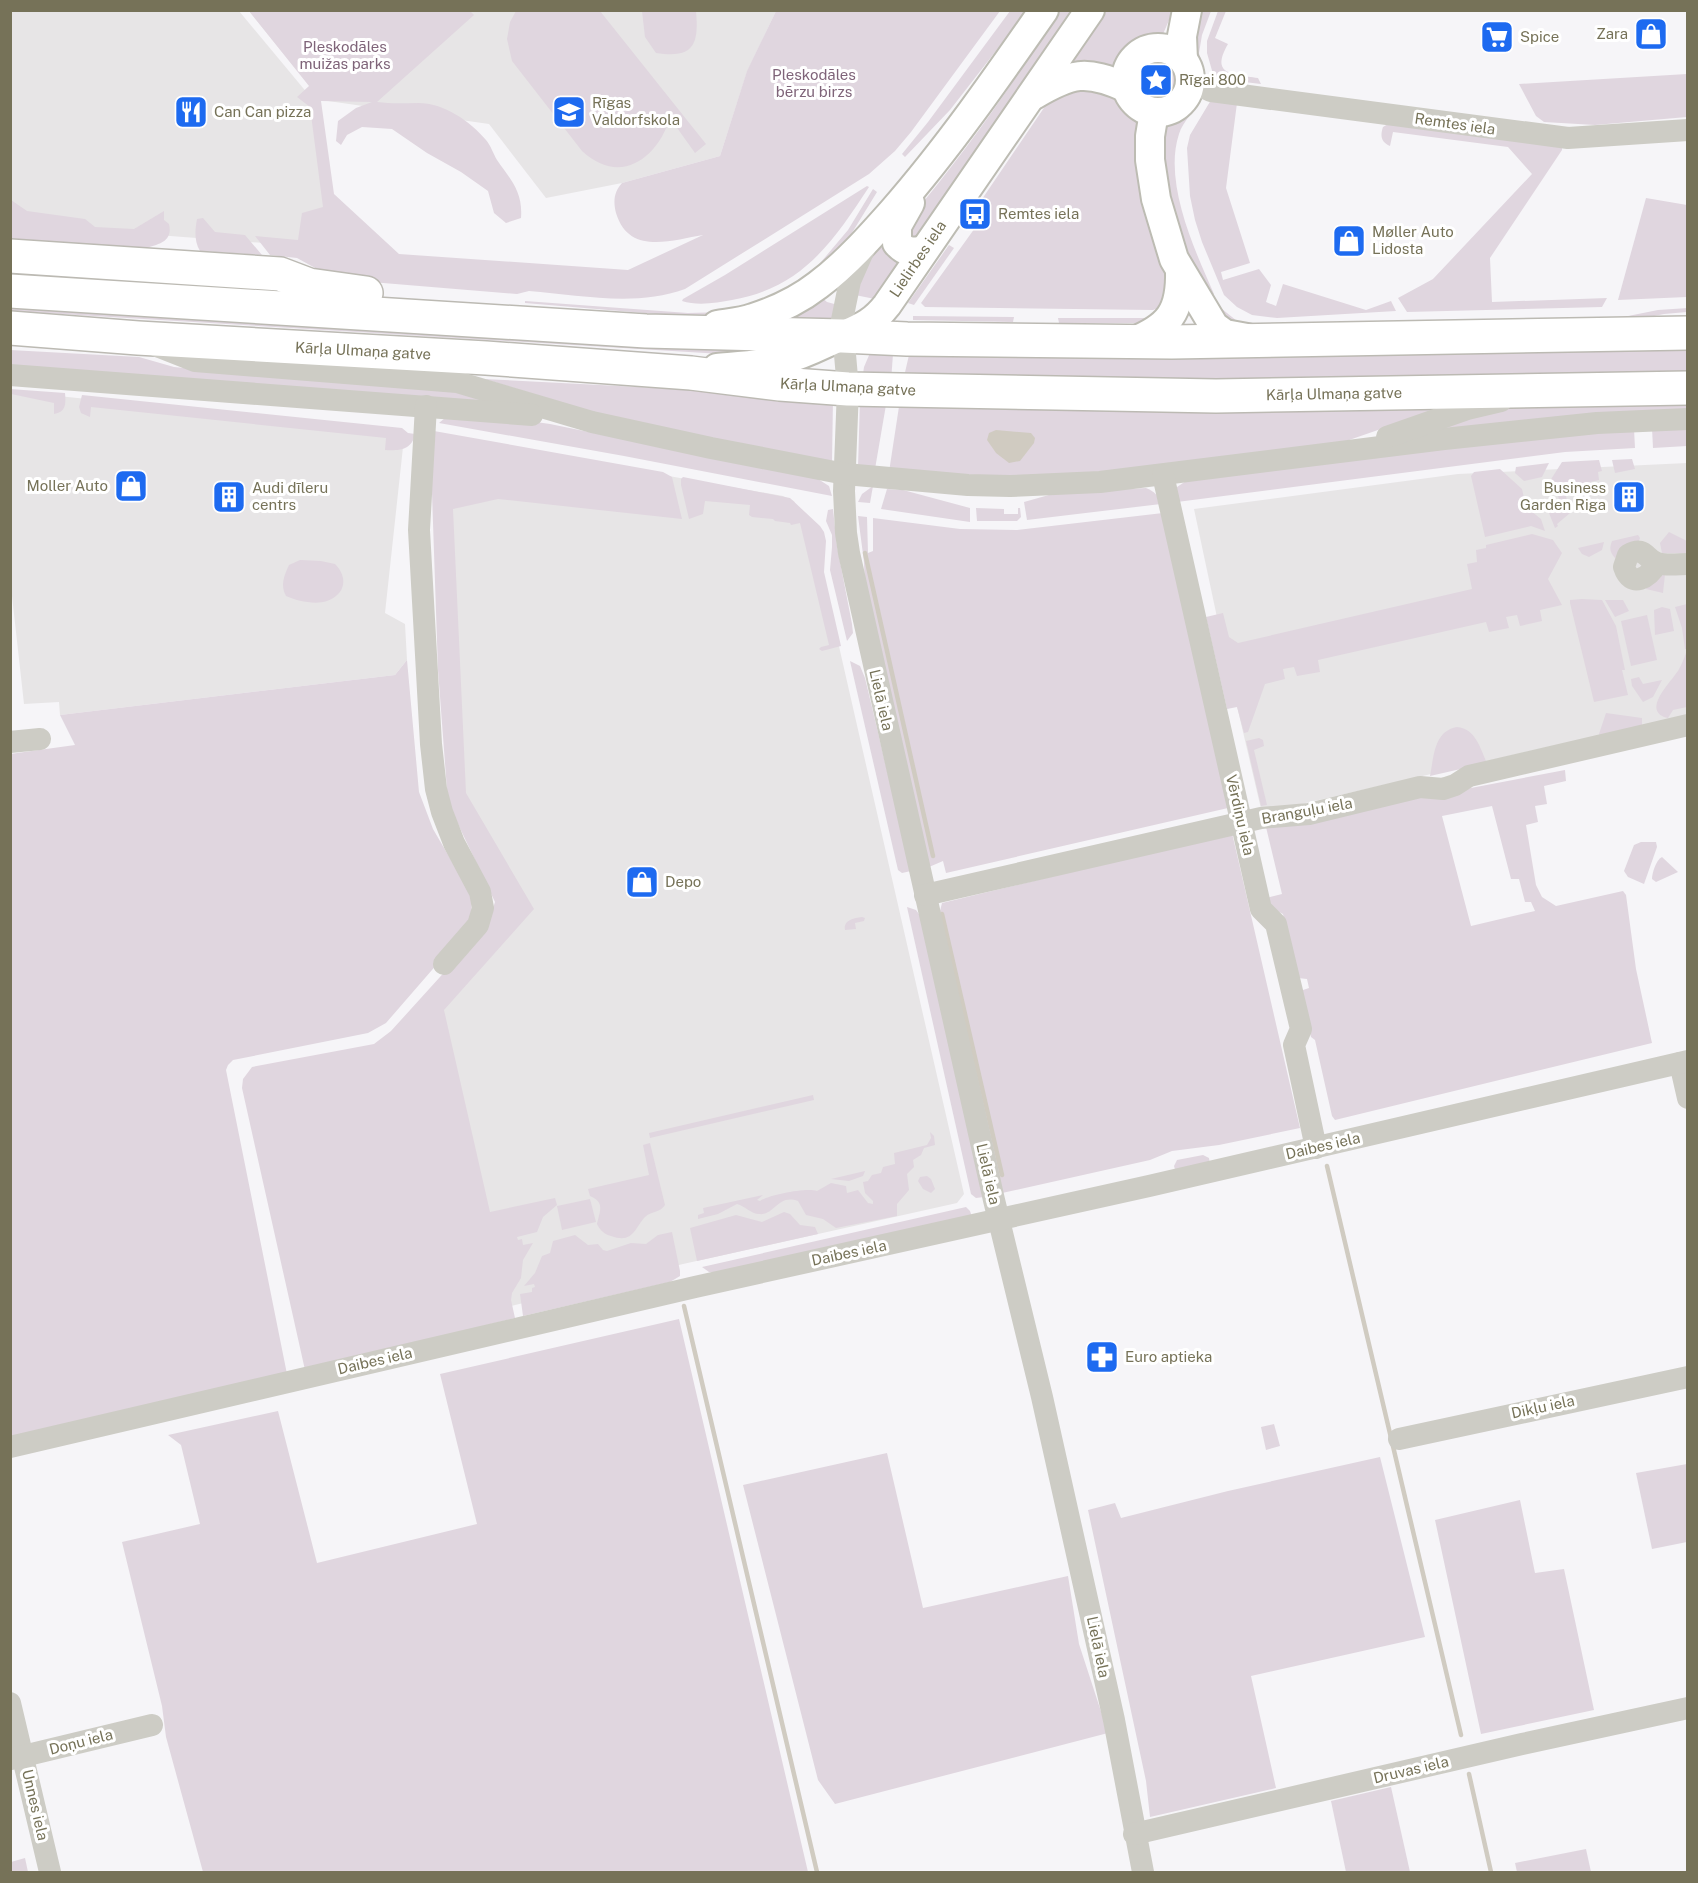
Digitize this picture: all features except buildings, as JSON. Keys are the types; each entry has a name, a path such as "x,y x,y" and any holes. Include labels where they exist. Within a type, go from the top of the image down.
{"highway":[{"path":"10,256 280,274 309,285 415,300 471,319"},
{"path":"10,291 646,331 862,330 1132,342 1688,333"},
{"name":"Kārļa Ulmaņa gatve","path":"10,328 691,373 848,390 1216,396 1688,388"}],"main road":[{"path":"646,331 752,319 817,286 878,228 922,177 964,123 1044,10"},
{"name":"Lielirbes iela","path":"691,373 788,359 862,330 887,305 1090,10"},
{"path":"1186,71 1172,51 1157,48 1141,53 1130,64 1127,72 1127,88 1134,101 1146,110 1154,112 1169,110 1181,102 1189,88 1182,36 1187,10"},
{"path":"1029,98 1054,83 1083,76 1096,76 1127,88"},
{"path":"1154,112 1150,136 1150,160 1156,199 1174,259 1214,326 1225,334 1257,340"},
{"path":"922,177 897,226 895,235 902,249 910,252 923,252"},
{"path":"1132,342 1153,333 1170,317 1178,302 1180,271"}],"street":[{"name":"Remtes iela","path":"1186,71 1211,91 1568,138 1688,130"},
{"name":"Lielā iela","path":"878,228 862,250 850,281 843,311 862,330 848,390 845,474 846,533 853,574 998,1220 1050,1430 1114,1720 1143,1872"},
{"path":"138,338 195,361 457,382 592,422 711,448 845,474 968,485 1010,486 1100,482 1444,439 1597,423 1688,419"},
{"path":"10,375 426,406 592,422"},
{"path":"1340,453 1467,409 1540,391"},
{"path":"426,406 419,530 431,744 436,789 454,843 480,892 483,908 478,925 444,964"},
{"name":"Vērdiņu iela","path":"1163,475 1261,909 1276,924 1301,1029 1294,1045 1316,1148"},
{"path":"1657,563 1688,564"},
{"name":"Branguļu iela","path":"925,895 1275,816 1309,814 1420,787 1449,788 1469,776 1688,725"},
{"path":"10,742 40,739"},
{"path":"1684,1062 1688,1098"},
{"name":"Daibes iela","path":"10,1447 695,1287 1316,1148 1684,1062"},
{"name":"Dikļu iela","path":"1400,1439 1688,1377"},
{"name":"Unnes iela","path":"10,1703 17,1757 50,1872"},
{"name":"Druvas iela","path":"1134,1834 1688,1708"},
{"name":"Doņu iela","path":"17,1757 152,1725"}],"shaded area":[{"path":"10,11 239,11 313,100 329,214 304,246 25,225 11,204"},
{"name":"Rīgas Valdorfskola","path":"249,11 776,11 747,72 720,156 622,183 546,198 489,124 321,100"},
{"path":"10,391 397,431 404,438 385,613 405,624 407,660 395,675 60,715 59,702 24,704 10,578"},
{"path":"996,430 1031,433 1035,438 1034,443 1020,461 1009,463 996,453 987,440 989,433"},
{"path":"441,436 783,496 794,501 817,550 964,1194 957,1203 683,1264 470,1316 384,1049 508,904 452,798"},
{"path":"1687,463 1687,715 1262,813 1194,509 1458,474"}],"green space":[{"path":"249,11 470,11 474,15 377,102 437,106 456,114 472,126 488,142 515,187 520,201 521,218 506,223 494,213 488,191 392,129 362,127 347,135 341,145 336,141 338,121 356,108 372,102 321,101 334,194 399,254 628,270 703,235 653,242 631,235 622,226 616,213 614,201 617,190 622,183 720,156 747,71 776,11 1000,11 911,132 895,151 869,174 685,289 627,299 529,291 517,294 359,281 328,275 297,258 270,255 255,236 298,240 302,213 323,207 310,107 297,97 309,86"},
{"path":"516,11 600,11 706,144 695,153 670,118 656,145 646,156 635,163 623,167 610,166 596,161 582,151 512,61 507,39 510,22"},
{"path":"642,11 696,11 695,40 691,47 679,54 656,53 645,37"},
{"path":"1010,11 1027,11 950,110 905,157 902,154"},
{"path":"1055,11 1081,11 921,240 912,242 908,221 987,119 1023,66"},
{"path":"1105,11 1173,11 1160,41 1145,43 1133,49 1128,53 1117,72 1060,75"},
{"path":"1194,11 1211,11 1202,35 1199,53 1205,76 1197,74 1195,65"},
{"path":"1218,11 1226,11 1215,38 1228,44 1221,62 1223,67 1232,74 1258,78 1261,84 1219,79 1213,74 1207,53 1207,41"},
{"path":"1158,61 1165,62 1171,67 1176,73 1176,87 1171,93 1165,98 1158,99 1151,98 1145,93 1140,87 1139,80 1140,73 1145,67 1151,62"},
{"path":"1687,74 1687,117 1595,125 1544,122 1536,116 1519,84"},
{"path":"1060,89 1117,92 1138,119 1139,143 1173,284 1161,307 1153,310 925,307 921,303 985,214 976,208 1052,96"},
{"path":"1193,98 1201,99 1179,134 1175,153 1175,173 1183,216 1214,294 1203,299 1167,205 1162,129 1170,118 1188,106"},
{"path":"1211,100 1237,103 1226,188 1250,263 1221,272 1223,280 1259,269 1271,285 1266,302 1276,306 1283,284 1366,310 1391,301 1396,311 1277,318 1252,315 1237,307 1224,295 1202,242 1190,196 1187,148 1190,135"},
{"path":"1388,124 1562,146 1562,150 1490,258 1492,302 1607,298 1602,307 1407,312 1398,298 1433,279 1532,174 1508,147 1393,132 1390,146 1383,141 1382,136 1383,127"},
{"path":"867,186 869,187 856,207 828,244 813,260 778,285 757,294 714,303 700,304 682,301 683,299"},
{"path":"873,189 877,192 850,236 831,262 816,268 848,230"},
{"path":"1646,198 1687,205 1687,297 1618,300"},
{"path":"11,200 27,211 85,219 95,227 134,229 164,211 164,220 169,224 170,230 164,241 146,248 11,239"},
{"path":"203,218 215,232 245,235 262,255 200,251 196,239 196,227 197,219"},
{"path":"886,238 904,262 875,299 855,295 872,254"},
{"path":"949,245 954,248 914,305 908,303"},
{"path":"807,280 808,282 771,302 739,312 711,315 656,314 525,303 525,301 688,313 727,312 770,300"},
{"path":"820,296 827,302 838,305 835,319 790,317"},
{"path":"10,302 800,349 738,355 11,311"},
{"path":"1688,308 1687,312 1630,321 1260,330 1229,328 1211,313 1222,309 1237,321 1258,328 1623,317 1658,310"},
{"path":"913,316 1014,317 1013,322 913,320"},
{"path":"1058,318 1157,318 1141,323 1059,323"},
{"path":"1688,345 1687,375 1357,386 903,381 909,355 1201,356"},
{"path":"10,350 139,357 174,367 194,369 427,384 492,402 11,367"},
{"path":"870,353 893,354 891,381 862,381 864,367"},
{"path":"484,379 833,397 832,464 636,425"},
{"path":"10,389 65,393 64,407 54,414 54,403 11,394"},
{"path":"82,395 402,428 408,433 415,434 408,446 385,450 386,438 91,407 90,417 81,413 79,407"},
{"path":"860,399 887,399 875,469 858,467"},
{"path":"1687,399 1687,411 1418,434 1518,405"},
{"path":"900,400 1464,400 1332,446 1153,468 1034,477 889,472"},
{"path":"493,416 550,424 818,479 829,486 832,496 439,423 445,418"},
{"path":"1652,428 1687,428 1687,446 1653,448"},
{"path":"1634,429 1635,448 1565,452 1177,502 1177,487 1186,481 1537,436"},
{"path":"434,431 663,472 672,477 682,519 498,499 453,509 466,793 534,909 444,1010 490,1212 555,1198 557,1205 543,1217 537,1232 517,1237 518,1240 522,1239 523,1245 533,1243 523,1260 521,1278 512,1293 511,1300 515,1318 305,1370 242,1088 243,1079 252,1067 374,1044 391,1031 488,924 495,902 448,803 438,670 431,464"},
{"path":"1632,459 1635,469 1615,473 1612,460"},
{"path":"1599,460 1602,471 1598,472 1599,480 1564,488 1570,513 1555,528 1547,508 1554,510 1561,508 1555,483 1548,484 1562,462"},
{"path":"1549,463 1542,477 1524,481 1515,473 1516,467"},
{"path":"1500,469 1522,489 1526,507 1541,519 1545,531 1531,526 1485,537 1471,476 1474,472"},
{"path":"683,477 790,498 820,526 826,541 824,572 841,646 822,651 819,649 829,645 800,523 791,525 773,519 752,517 749,515 750,505 705,501 703,514 689,519 681,485"},
{"path":"873,486 870,503 858,502 862,494"},
{"path":"1146,488 1156,494 1161,504 1027,520 1024,502 1056,493"},
{"path":"887,489 903,490 970,508 970,522 881,509"},
{"path":"976,508 1004,509 1004,514 1018,514 1018,508 1020,508 1021,517 1017,521 977,521"},
{"path":"833,509 837,546 853,633 847,641 830,570 832,535 826,521 828,510"},
{"path":"1163,513 1228,808 946,873 943,861 929,867 865,595 864,562 858,516 867,517 868,553 873,551 873,518 960,529 1017,530"},
{"path":"1669,532 1687,541 1687,553 1662,553 1660,543"},
{"path":"1532,534 1553,540 1562,553 1548,579 1562,605 1540,610 1542,621 1520,626 1517,615 1506,617 1509,628 1489,632 1486,622 1318,660 1320,672 1297,676 1294,667 1283,669 1285,679 1265,684 1248,732 1244,733 1237,707 1227,709 1206,617 1223,613 1229,637 1238,643 1472,589 1467,564 1477,562 1476,550 1486,548 1486,545"},
{"path":"1638,535 1640,538 1638,543 1615,558 1610,550 1612,541"},
{"path":"1604,542 1602,550 1589,557 1582,554 1578,548"},
{"path":"300,560 335,564 343,580 338,594 327,601 317,603 286,596 283,580 289,565"},
{"path":"1665,574 1663,593 1646,589 1649,581"},
{"path":"1570,600 1602,600 1616,626 1628,695 1594,702 1570,603"},
{"path":"1605,600 1623,600 1629,611 1615,617"},
{"path":"1687,604 1688,649 1685,649 1682,628 1675,607"},
{"path":"1662,607 1670,609 1674,631 1655,635 1654,610"},
{"path":"1647,615 1657,660 1631,666 1621,621"},
{"path":"1686,653 1687,707 1673,710 1668,718 1661,715 1657,710 1657,705 1662,692 1678,670"},
{"path":"407,660 419,792 433,829 472,896 471,925 386,1023 368,1033 233,1060 226,1070 287,1374 10,1439 10,754 75,745 60,715 395,675"},
{"path":"850,661 860,666 865,678 911,871 902,873 898,870"},
{"path":"1639,677 1643,684 1662,680 1653,697 1643,702 1632,686 1631,679"},
{"path":"1606,713 1642,718 1642,727 1601,738 1599,734"},
{"path":"1457,727 1473,735 1487,763 1430,776 1439,739 1449,729"},
{"path":"1259,738 1263,740 1264,746 1254,750 1267,805 1261,806 1246,741"},
{"path":"1565,770 1566,781 1544,786 1547,804 1535,806 1538,822 1526,825 1536,885 1542,897 1556,906 1623,891 1626,895 1636,969 1652,1043 1335,1120 1332,1116 1315,1040 1311,1037 1300,991 1309,988 1307,979 1298,978 1283,914 1268,906 1266,898 1282,894 1266,827","holes":["1492,806 1511,879 1519,879 1525,902 1531,902 1535,911 1471,926 1442,816"]},
{"path":"1232,833 1300,1128 1219,1145 1172,1151 1150,1160 1002,1193 940,911 942,903"},
{"path":"1641,842 1656,842 1657,847 1644,884 1628,877 1624,871 1634,845"},
{"path":"1662,857 1678,872 1656,882 1652,879 1653,873"},
{"path":"907,907 916,910 921,917 984,1197 976,1198 971,1194"},
{"path":"865,918 864,921 855,923 856,929 845,930 847,922"},
{"path":"813,1095 814,1100 650,1138 649,1133"},
{"path":"930,1132 934,1136 935,1145 924,1148 921,1155 913,1160 914,1167 907,1174 909,1190 897,1204 897,1216 836,1228 823,1219 806,1215 798,1201 785,1200 764,1214 753,1213 737,1204 718,1214 698,1219 698,1215 704,1213 703,1208 763,1195 757,1200 788,1192 817,1191 831,1183 846,1186 847,1193 858,1190 868,1203 873,1204 865,1193 863,1182 868,1181 872,1175 881,1173 883,1167 895,1164 894,1153 927,1145 931,1138"},
{"path":"650,1143 665,1205 645,1217 629,1237 618,1238 606,1234 597,1224 600,1204 590,1196 588,1189 649,1175 643,1145"},
{"path":"1203,1155 1209,1158 1210,1165 1176,1173 1174,1166 1177,1160"},
{"path":"865,1171 863,1176 849,1181 831,1179"},
{"path":"927,1176 931,1179 935,1189 931,1193 923,1189 918,1181 920,1177"},
{"path":"590,1199 596,1222 562,1230 557,1206"},
{"path":"966,1207 972,1217 717,1272 709,1272 702,1267"},
{"path":"784,1212 790,1214 800,1225 815,1227 818,1234 697,1261 690,1228 736,1215 762,1222"},
{"path":"672,1232 680,1276 670,1282 523,1316 520,1294 532,1292 534,1284 524,1286 535,1273 542,1256 550,1253 553,1241 575,1235 588,1245 598,1244 607,1251 631,1243 646,1244 658,1235"},
{"path":"679,1319 808,1872 203,1872 166,1737 162,1706 122,1542 200,1524 181,1445 168,1435 278,1411 317,1563 477,1524 440,1374"},
{"path":"1274,1424 1280,1446 1266,1450 1261,1427"},
{"path":"887,1453 923,1608 1068,1576 1079,1644 1108,1733 835,1804 818,1780 743,1485"},
{"path":"1380,1457 1425,1637 1251,1676 1276,1788 1150,1817 1146,1781 1088,1510 1115,1503 1121,1518"},
{"path":"1687,1464 1687,1542 1652,1549 1636,1473"},
{"path":"1520,1500 1535,1573 1564,1569 1594,1710 1481,1734 1435,1520"},
{"path":"1391,1787 1410,1872 1346,1872 1331,1801"},
{"path":"1586,1849 1591,1872 1517,1872 1515,1863"},
{"path":"25,1858 28,1872 11,1872 11,1862"}],"waterway":[{"path":"865,553 933,856"},
{"path":"942,914 1002,1175"},
{"path":"1327,1166 1461,1735"},
{"path":"684,1306 817,1872"},
{"path":"1469,1774 1491,1872"}],"place":[{"name":"Zara","path":"1651,34"},
{"name":"Spice","path":"1497,37"},
{"name":"Rīgai 800","path":"1156,80"},
{"name":"Can Can pizza","path":"191,112"},
{"name":"Rīgas Valdorfskola","path":"569,112"},
{"name":"Remtes iela","path":"975,214"},
{"name":"Møller Auto Lidosta","path":"1349,241"},
{"name":"Moller Auto","path":"131,486"},
{"name":"Audi dīleru centrs","path":"229,497"},
{"name":"Business Garden Riga","path":"1629,497"},
{"name":"Depo","path":"642,882"},
{"name":"Euro aptieka","path":"1102,1357"}],"park label":[{"name":"Pleskodāles muižas parks","path":"345,56"},
{"name":"Pleskodāles bērzu birzs","path":"814,84"}]}
